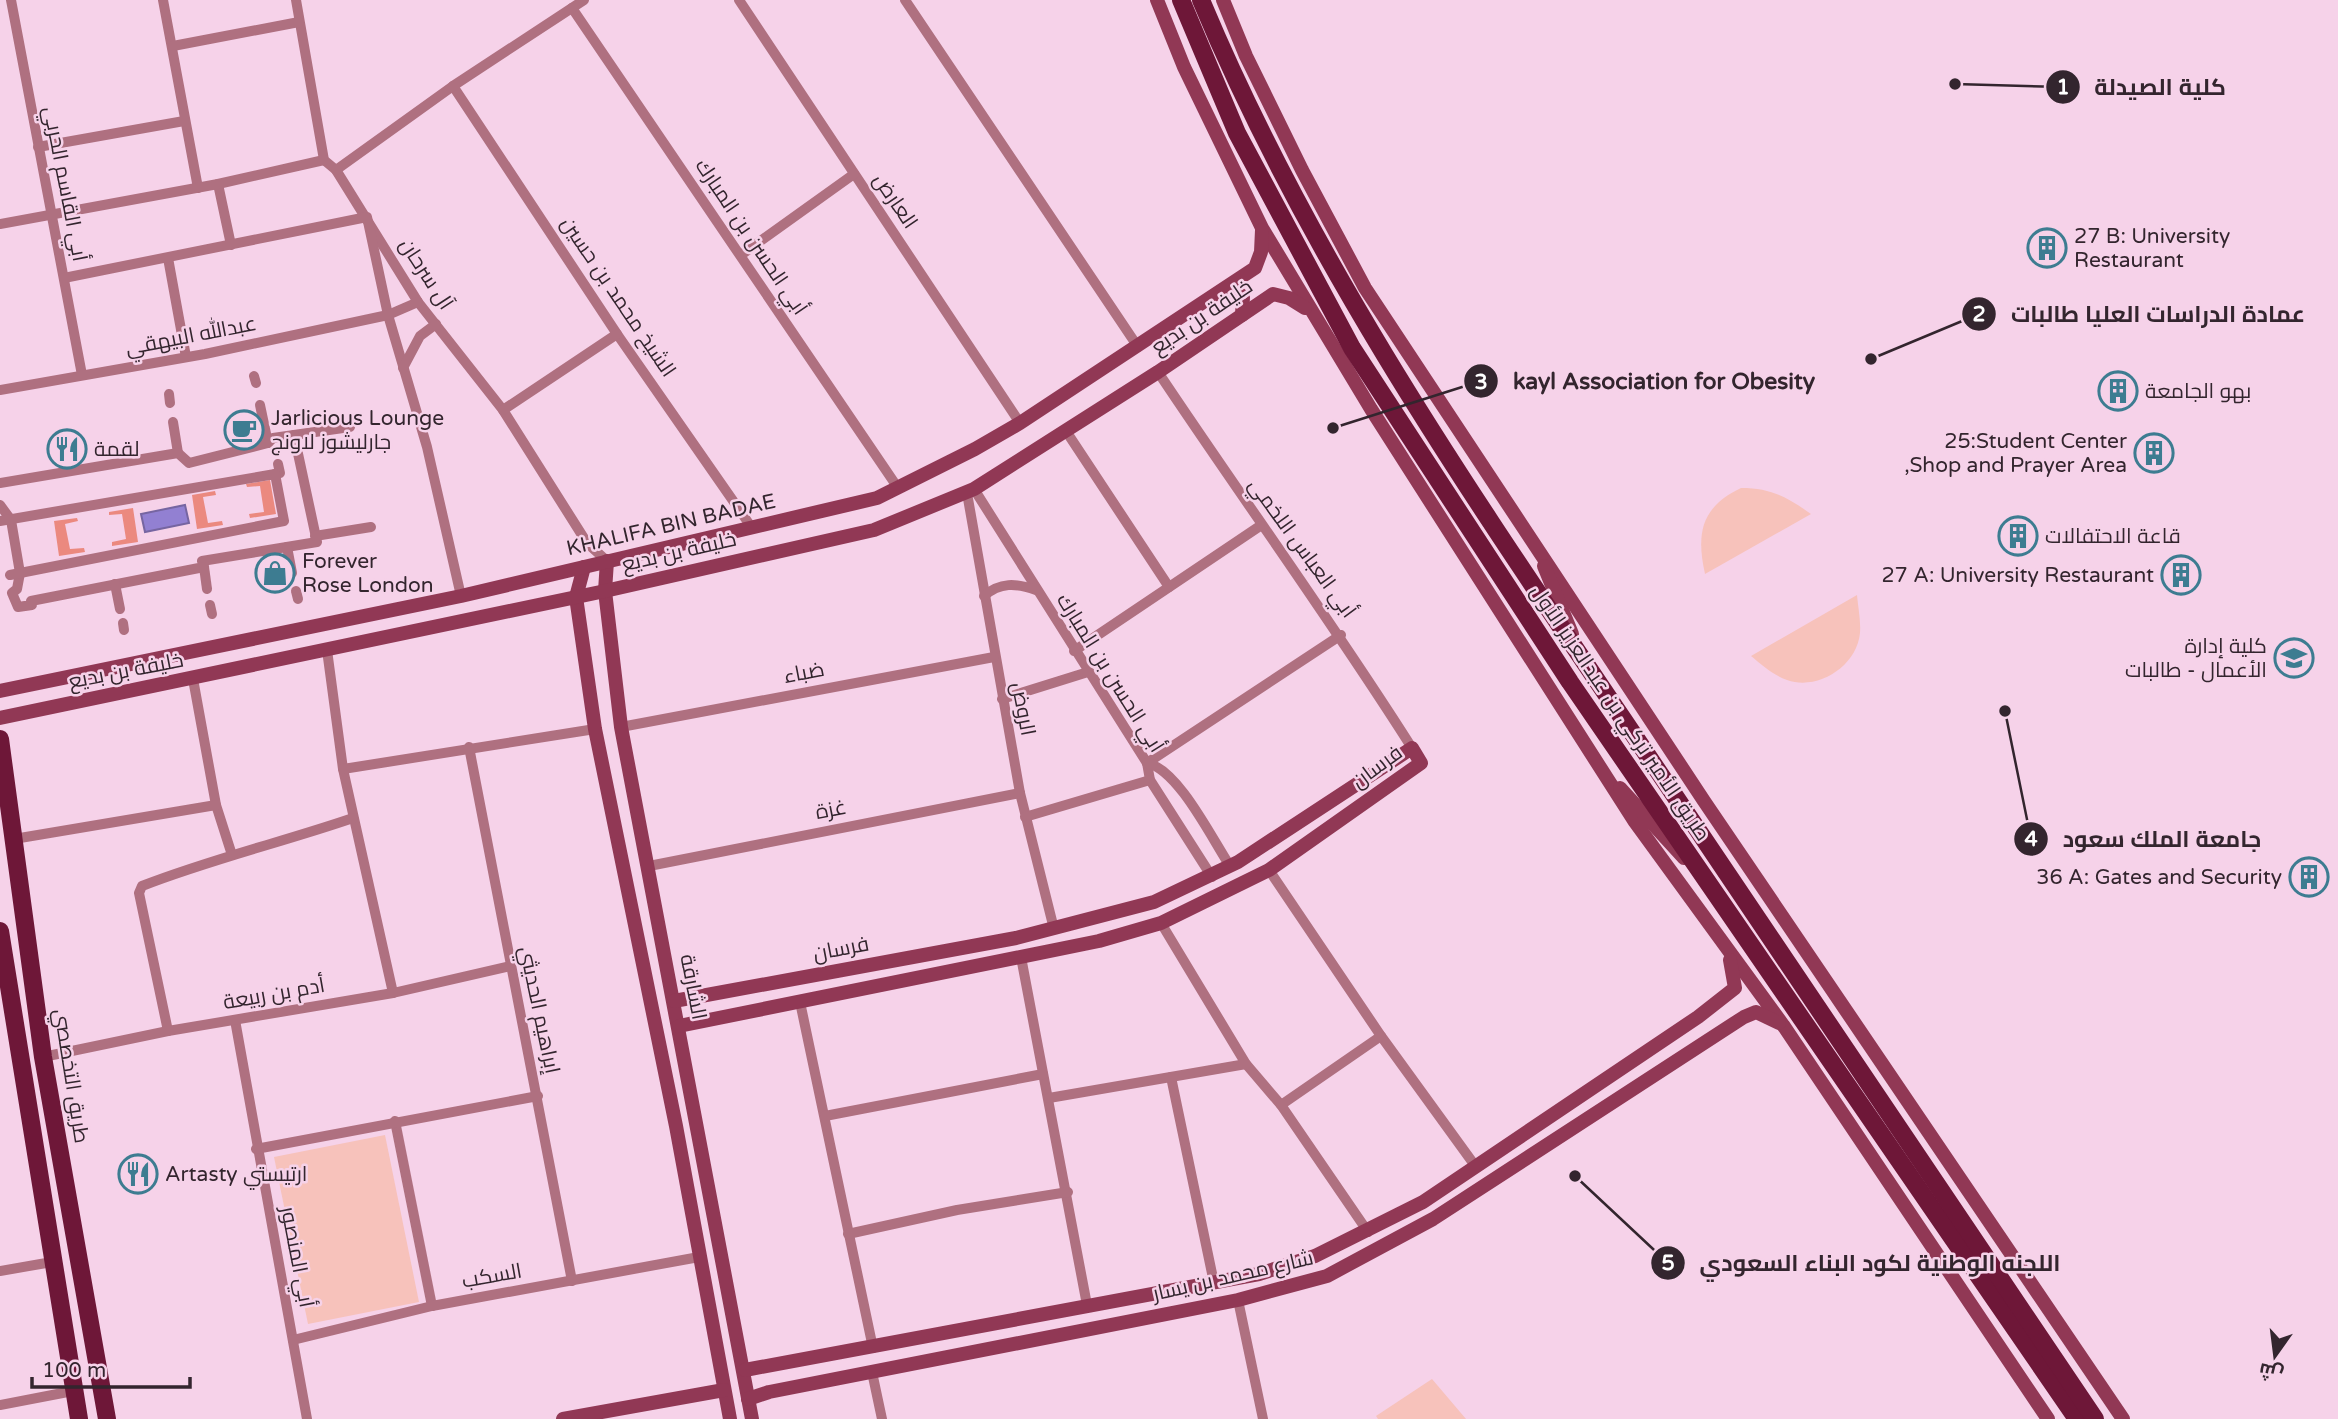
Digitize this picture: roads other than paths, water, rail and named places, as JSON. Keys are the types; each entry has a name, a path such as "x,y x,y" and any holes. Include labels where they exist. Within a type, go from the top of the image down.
{"main road":[{"name":"طريق الأمير تركي بن عبدالعزيز الأول","path":"1181,0 1237,133 1352,348 1570,682 2077,1419"},
{"name":"طريق الأمير تركي بن عبدالعزيز الأول","path":"1201,0 1230,69 1283,175 1352,302 1413,404 2095,1419"},
{"name":"طريق التخصصي","path":"0,739 43,1057 107,1419"},
{"path":"0,931 4,997 52,1262 77,1419"}],"street":[{"name":"أبي القاسم الحربي","path":"11,0 82,375"},
{"path":"163,0 198,188"},
{"path":"0,224 198,188 324,160 296,0"},
{"name":"العارض","path":"739,0 1020,422"},
{"path":"905,0 1138,347"},
{"path":"1157,0 1184,66 1262,228 1309,310 1604,773 1783,1025 2048,1419"},
{"path":"1223,0 1246,56 1302,170 1365,288 1704,801 2123,1419"},
{"path":"336,170 453,86 579,3"},
{"name":"أبي الحسن بن المبارك","path":"579,3 741,255 898,488"},
{"path":"173,46 299,22"},
{"name":"الشيخ محمد بن حسين","path":"453,86 617,334 752,528"},
{"path":"38,147 184,121"},
{"name":"آل سرحان","path":"324,160 336,170 418,302 503,410 587,543 607,561"},
{"path":"741,255 854,174"},
{"path":"218,184 231,245"},
{"path":"64,278 367,217 388,315 427,447 461,596"},
{"name":"KHALIFA BIN BADAE","path":"0,691 461,596 877,498 975,449 1020,422 1255,268 1261,252 1262,228"},
{"path":"168,258 186,357"},
{"path":"1219,292 1237,292 1243,297 1242,315"},
{"name":"خليفة بن بديع","path":"0,718 605,591 874,530 971,491 1158,372 1273,294 1289,298 1309,310"},
{"name":"عبدالله البيهقي","path":"0,390 186,357 388,315 418,302"},
{"path":"403,368 420,335 436,324"},
{"path":"503,410 617,334"},
{"name":"أبي العباس اللخمي","path":"1158,372 1260,526 1341,635 1412,748"},
{"path":"260,405 272,443"},
{"path":"173,422 178,453 189,463 294,435 350,426"},
{"path":"1066,431 1169,587"},
{"path":"207,589 202,561 317,542 294,435"},
{"path":"0,483 178,453"},
{"path":"99,467 101,479"},
{"path":"6,520 277,469 288,524 57,569 15,574"},
{"name":"أبي الحسن بن المبارك","path":"971,491 1147,763 1150,780 1221,871"},
{"name":"الروض","path":"971,491 994,657 1025,817 1054,929"},
{"path":"0,505 6,520 15,574 17,589 12,593 18,607 62,593 204,567"},
{"path":"1074,651 1260,526"},
{"path":"315,536 371,527"},
{"path":"587,543 576,597 594,729 676,1126 730,1419"},
{"path":"292,546 292,573"},
{"path":"1541,553 1549,583 1582,658"},
{"name":"الشارقة","path":"607,561 605,591 621,727 695,1123 745,1370 752,1419"},
{"path":"119,582 120,609"},
{"path":"984,596 994,587 1018,583 1036,590"},
{"path":"1147,763 1341,635"},
{"path":"327,650 343,769 393,993"},
{"name":"ضباء","path":"621,727 994,657"},
{"path":"1002,699 1088,672"},
{"path":"193,679 216,805 232,855"},
{"path":"42,683 35,696 43,707 50,708"},
{"path":"343,769 594,729"},
{"name":"إبراهيم الحديثي","path":"468,747 572,1281"},
{"name":"فرسان","path":"674,1001 1054,929 1154,902 1221,871 1412,748 1421,763 1269,870 1161,923 1099,941 679,1026"},
{"path":"1147,763 1156,765 1172,777 1221,871 1227,889"},
{"path":"1604,773 1639,806 1668,842 1700,873"},
{"path":"1025,817 1150,780"},
{"name":"غزة","path":"649,866 1020,793"},
{"path":"13,839 216,805"},
{"path":"168,1031 139,893 142,886 353,818"},
{"path":"1269,870 1381,1036 1476,1167"},
{"path":"1161,923 1246,1064 1281,1105 1368,1232"},
{"name":"شارع محمد بن يسار","path":"745,1370 873,1348 1270,1271 1368,1232 1423,1202 1476,1167 1698,1017 1735,988 1727,948"},
{"path":"1021,957 1068,1192 1087,1306"},
{"name":"أدم بن ربيعة","path":"43,1057 168,1031 393,993 510,966"},
{"path":"800,1002 873,1348"},
{"path":"1698,1017 1718,1010 1724,1020 1715,1037"},
{"name":"شارع محمد بن يسار","path":"748,1399 769,1392 1238,1300 1327,1276 1433,1219 1756,1012 1783,1025"},
{"name":"أبي المنصور","path":"235,1020 256,1149 307,1419"},
{"path":"1281,1105 1381,1036"},
{"path":"1049,1098 1246,1064"},
{"path":"825,1116 1043,1074"},
{"path":"1171,1077 1214,1283"},
{"path":"256,1149 538,1096"},
{"path":"395,1121 432,1306"},
{"path":"676,1126 695,1123"},
{"path":"848,1234 957,1210 1068,1192"},
{"name":"السكب","path":"293,1340 432,1306 699,1257"},
{"path":"0,1271 52,1262"},
{"path":"1238,1300 1259,1418"},
{"path":"89,1315 115,1419"},
{"path":"769,1366 764,1383 769,1392"},
{"path":"872,1372 881,1419"},
{"path":"564,1419 605,1415 724,1390"},
{"path":"0,1405 73,1391"}],"place":[{"name":"كلية الصيدلة","path":"1955,84"},
{"name":"27 B: University Restaurant","path":"2047,248"},
{"name":"عمادة الدراسات العليا طالبات","path":"1871,359"},
{"name":"بهو الجامعة","path":"2118,391"},
{"name":"kayl Association for Obesity","path":"1333,428"},
{"name":"Jarlicious Lounge جارليشوز لاونج","path":"244,430"},
{"name":"لقمة","path":"67,449"},
{"name":"25:Student Center ,Shop and Prayer Area","path":"2154,453"},
{"name":"قاعة الاحتفالات","path":"2018,536"},
{"name":"Forever Rose London","path":"275,573"},
{"name":"27 A: University Restaurant","path":"2181,575"},
{"name":"كلية إدارة الأعمال - طالبات","path":"2294,658"},
{"name":"جامعة الملك سعود","path":"2005,711"},
{"name":"36 A: Gates and Security","path":"2309,877"},
{"name":"Artasty ارتيستي","path":"138,1174"},
{"name":"اللجنه الوطنية لكود البناء السعودي","path":"1575,1176"}]}
